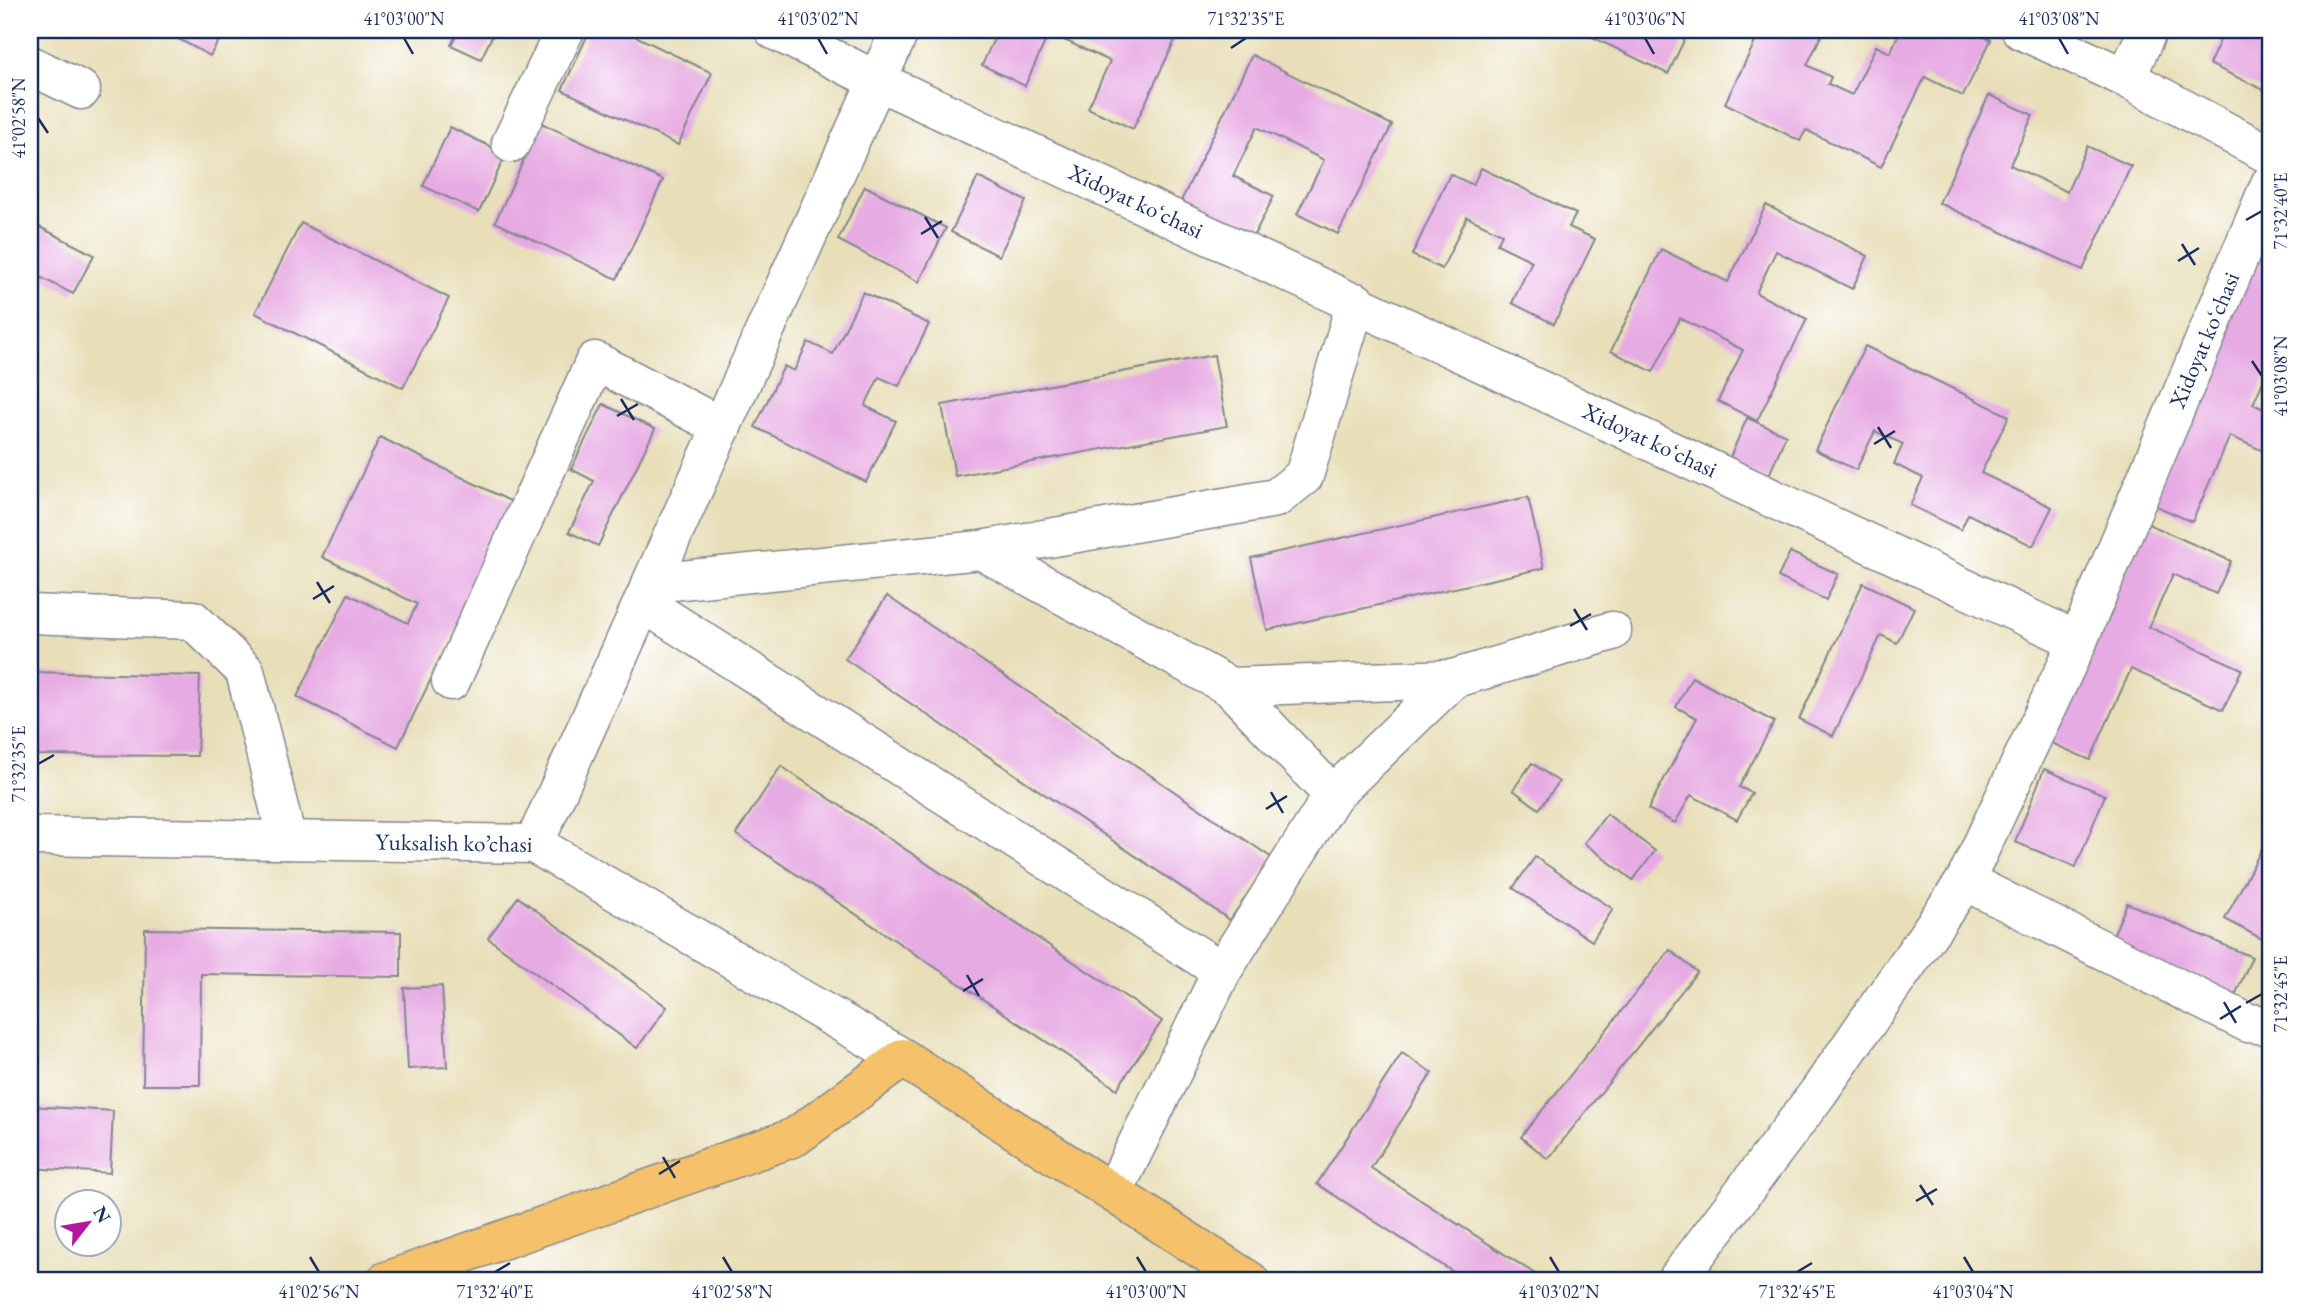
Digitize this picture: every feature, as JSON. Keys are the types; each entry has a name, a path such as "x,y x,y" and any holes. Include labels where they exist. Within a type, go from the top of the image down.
{"main road":[{"path":"386,1281 795,1137 903,1058 1250,1281"}],"street":[{"path":"511,143 565,30"},
{"name":"Xidoyat koʻchasi","path":"774,30 878,81 2078,640 2270,184"},
{"path":"534,844 900,30"},
{"path":"2021,30 2126,78 2270,155"},
{"path":"2126,78 2148,30"},
{"path":"30,65 80,90"},
{"path":"647,593 981,550 1276,498 1304,476 1356,302"},
{"path":"451,681 595,361 722,426"},
{"path":"981,550 1230,687 1333,795"},
{"path":"647,593 1222,971"},
{"path":"30,614 193,620 245,671 287,840"},
{"path":"1230,687 1453,679 1612,631"},
{"path":"1676,1281 1818,1093 1965,881 2078,640"},
{"path":"1113,1193 1222,971 1333,795 1453,679"},
{"name":"Yuksalish ko’chasi","path":"30,836 534,844 903,1058"},
{"path":"1965,881 2248,1023 2270,1023"}],"building":[{"path":"162,30 225,30 210,56"},
{"path":"459,30 495,30 481,59 451,45"},
{"path":"590,30 623,30 712,73 678,145 562,90"},
{"path":"998,30 1180,30 1133,129 1088,108 1110,61 1049,33 1025,86 982,65"},
{"path":"1578,30 1689,30 1668,74"},
{"path":"1761,30 1824,30 1807,65 1831,77 1828,84 1852,95 1876,46 1890,53 1899,33 1892,30 1970,30 1991,40 1963,96 1925,77 1881,167 1806,130 1800,141 1725,103"},
{"path":"2225,30 2270,30 2270,93 2209,64"},
{"path":"1252,55 1392,125 1338,234 1297,214 1324,160 1257,127 1233,176 1274,196 1253,237 1181,201"},
{"path":"1989,95 2033,115 2010,165 2067,192 2087,146 2131,166 2083,270 1939,203"},
{"path":"541,123 663,180 617,279 495,222"},
{"path":"450,127 506,154 479,212 423,186"},
{"path":"1481,168 1576,214 1569,227 1595,239 1554,324 1512,303 1532,261 1497,244 1502,234 1467,217 1442,269 1412,255 1450,174 1473,185"},
{"path":"978,177 1026,201 999,256 951,232"},
{"path":"865,186 946,228 919,282 838,240"},
{"path":"1766,205 1868,256 1852,289 1776,251 1756,293 1807,319 1757,421 1718,401 1743,350 1680,318 1653,372 1611,351 1661,249 1728,282"},
{"path":"30,222 94,255 73,294 30,272"},
{"path":"301,223 449,298 403,388 255,313"},
{"path":"2270,226 2270,366 2253,404 2270,412 2270,454 2230,436 2192,522 2152,504"},
{"path":"863,292 929,324 899,386 879,377 865,406 896,421 866,482 755,427 784,366 794,371 808,342 833,354"},
{"path":"1865,346 2009,416 1981,473 2052,507 2033,546 1968,514 1961,530 1910,505 1923,478 1894,464 1903,444 1875,431 1856,470 1815,450"},
{"path":"1214,355 1227,426 955,476 942,405"},
{"path":"603,404 655,429 598,546 569,532 594,481 571,469"},
{"path":"1747,418 1786,435 1767,480 1728,462"},
{"path":"380,437 516,504 398,747 297,697 348,594 408,623 417,604 322,557"},
{"path":"1528,497 1544,568 1267,630 1251,558"},
{"path":"2146,523 2231,561 2216,594 2173,574 2149,627 2242,669 2223,710 2131,669 2090,760 2049,742"},
{"path":"1790,552 1838,574 1826,600 1778,577"},
{"path":"1863,583 1914,608 1897,643 1881,635 1833,736 1799,719"},
{"path":"887,596 1272,858 1230,920 845,659"},
{"path":"30,672 200,676 197,756 30,755"},
{"path":"1692,677 1774,722 1739,787 1752,793 1737,820 1691,795 1675,823 1648,809 1697,718 1676,707"},
{"path":"1532,763 1559,782 1539,809 1513,790"},
{"path":"781,766 1162,1021 1117,1089 736,834"},
{"path":"2044,769 2105,795 2076,867 2015,842"},
{"path":"1607,814 1655,851 1633,880 1584,843"},
{"path":"2270,833 2270,941 2269,943 2225,919"},
{"path":"1535,857 1613,909 1592,941 1513,888"},
{"path":"518,897 667,1007 637,1048 488,938"},
{"path":"2127,903 2252,957 2234,998 2109,945"},
{"path":"145,929 401,932 401,977 201,974 200,1085 143,1085"},
{"path":"1670,950 1697,972 1548,1159 1521,1137"},
{"path":"442,986 447,1067 408,1069 404,988"},
{"path":"1402,1053 1432,1073 1371,1168 1546,1281 1467,1281 1317,1184"},
{"path":"30,1106 113,1111 110,1173 30,1168"}]}
